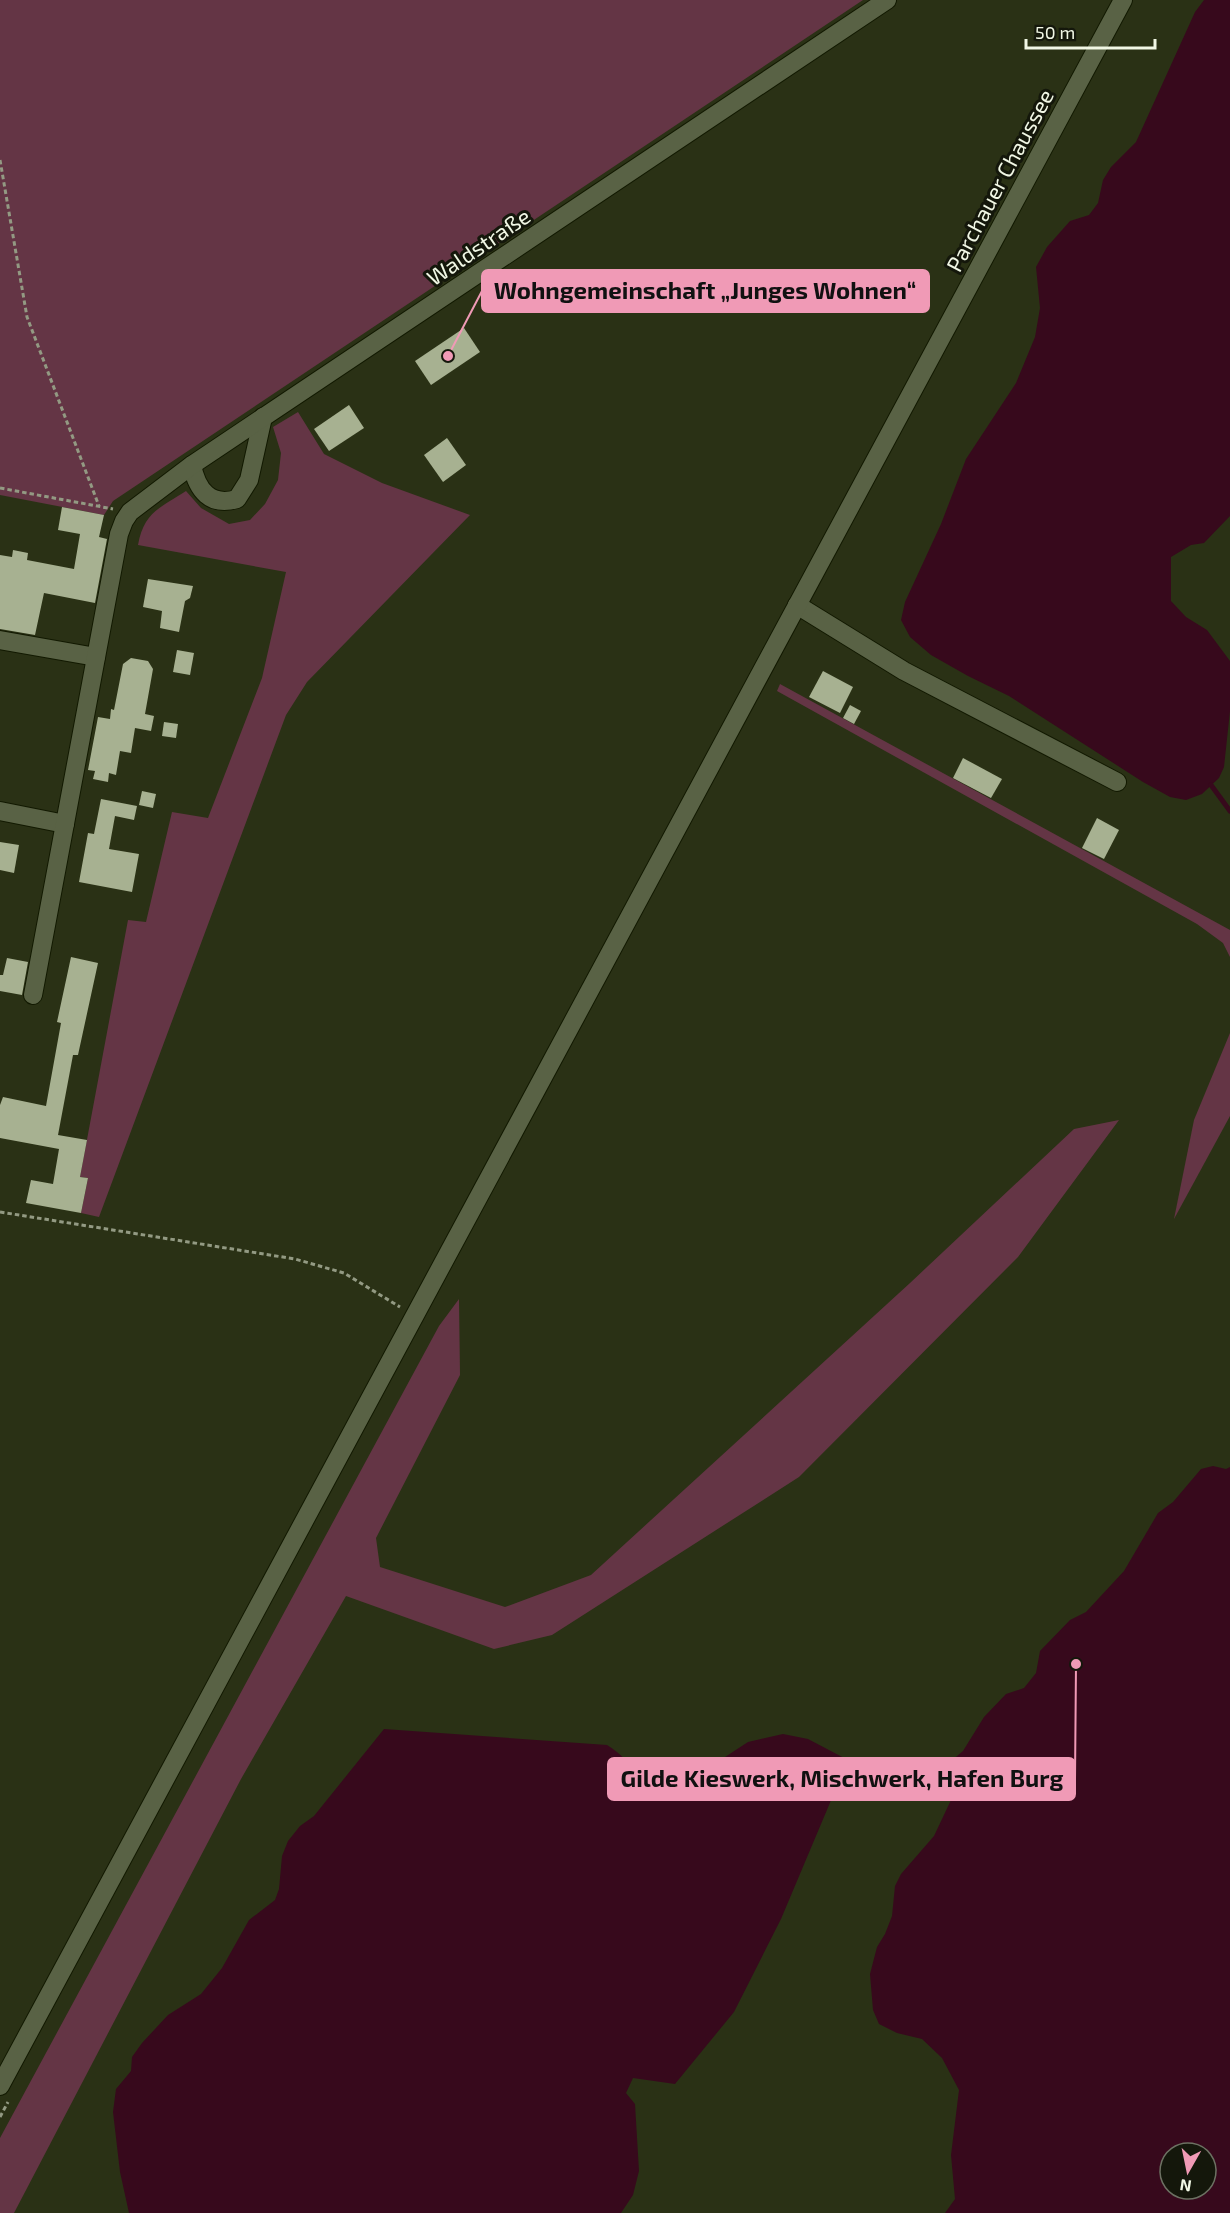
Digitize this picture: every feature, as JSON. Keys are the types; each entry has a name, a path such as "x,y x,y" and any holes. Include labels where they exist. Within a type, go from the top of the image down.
{"street":[{"name":"Waldstraße","path":"33,995 120,530 130,512 192,465 887,0"},
{"name":"Parchauer Chaussee","path":"0,2086 1124,0"},
{"path":"192,465 195,478 210,497 220,502 237,499 249,480 263,417"},
{"path":"797,605 904,671 1117,782"},
{"path":"0,640 96,657"},
{"path":"0,811 66,824"}],"path":[{"path":"0,160 27,317 99,506"},
{"path":"0,488 130,512"},
{"path":"0,1212 295,1259 344,1273 414,1316"}],"shaded area":[{"path":"0,0 863,0 113,501 104,515 0,495"},
{"path":"1204,0 1230,0 1230,516 1204,543 1191,545 1171,557 1171,601 1186,617 1207,630 1230,661 1230,711 1224,767 1219,778 1202,794 1186,800 1170,797 1143,782 1009,696 931,655 910,637 901,620 905,602 941,524 966,459 1016,383 1035,337 1040,308 1036,267 1047,247 1070,221 1089,215 1098,203 1103,180 1111,167 1136,142 1195,12"},
{"path":"298,412 324,454 382,483 470,515 307,682 286,715 99,1217 81,1213 88,1178 80,1177 128,920 146,922 172,812 208,818 262,678 286,572 138,545 144,525 154,512 186,491 201,508 229,524 250,520 265,504 278,480 281,453 273,427"},
{"path":"780,684 1230,930 1230,957 1223,943 1197,924 777,691"},
{"path":"1230,1033 1230,1116 1174,1219 1194,1120"},
{"path":"1119,1120 1018,1257 799,1477 552,1635 494,1649 346,1596 241,1779 14,2213 0,2213 0,2138 439,1326 459,1299 460,1375 376,1538 380,1567 505,1607 591,1575 910,1283 1074,1129"},
{"path":"1213,1466 1226,1469 1230,1467 1230,2213 945,2213 955,2199 951,2155 959,2090 942,2058 922,2039 897,2033 879,2024 873,2010 870,1974 877,1947 892,1916 895,1886 901,1874 934,1836 951,1800 946,1776 951,1761 963,1751 984,1717 1006,1694 1024,1688 1036,1673 1040,1651 1070,1620 1086,1612 1124,1571 1158,1513 1173,1502 1201,1469"},
{"path":"384,1729 607,1745 629,1763 646,1788 659,1790 702,1776 748,1742 783,1734 808,1739 848,1760 781,1919 734,2012 675,2084 633,2078 626,2093 635,2104 639,2171 633,2195 621,2213 129,2213 120,2172 113,2112 116,2089 131,2071 132,2057 168,2015 201,1994 222,1968 249,1920 275,1900 279,1889 282,1856 288,1841 300,1826 314,1816"}],"building":[{"path":"464,328 480,352 431,385 415,361"},
{"path":"349,405 364,428 329,451 314,429"},
{"path":"447,438 466,465 443,482 424,455"},
{"path":"62,507 104,515 99,537 107,539 95,603 44,593 35,635 0,629 0,555 12,557 13,550 28,553 27,560 74,569 80,534 58,530"},
{"path":"148,579 193,586 190,598 185,601 179,632 160,628 162,611 143,607"},
{"path":"177,650 194,653 190,675 173,672"},
{"path":"131,658 148,661 153,669 145,714 154,716 151,731 135,728 131,753 120,751 116,775 109,773 108,782 93,779 95,771 88,770 98,717 110,719 111,709 114,710 123,664"},
{"path":"823,671 853,687 840,713 809,697"},
{"path":"850,705 861,711 854,724 843,718"},
{"path":"164,722 178,724 176,738 162,736"},
{"path":"963,758 1002,779 991,798 953,778"},
{"path":"142,791 156,794 153,808 139,805"},
{"path":"101,799 137,806 134,820 115,816 109,849 139,854 132,892 79,882 88,833 94,834"},
{"path":"1097,818 1119,830 1104,859 1082,848"},
{"path":"0,842 19,845 14,873 0,870"},
{"path":"71,957 98,963 78,1055 73,1055 58,1135 87,1140 80,1177 88,1178 81,1213 26,1203 31,1180 53,1184 59,1149 0,1138 0,1105 3,1097 46,1106 61,1023 57,1022"},
{"path":"7,958 28,962 22,995 0,991 0,975 3,975"}],"waterway":[{"path":"1211,785 1230,811"}],"place":[{"name":"Wohngemeinschaft „Junges Wohnen“","path":"448,356"},
{"name":"Gilde Kieswerk, Mischwerk, Hafen Burg","path":"1076,1664"}]}
